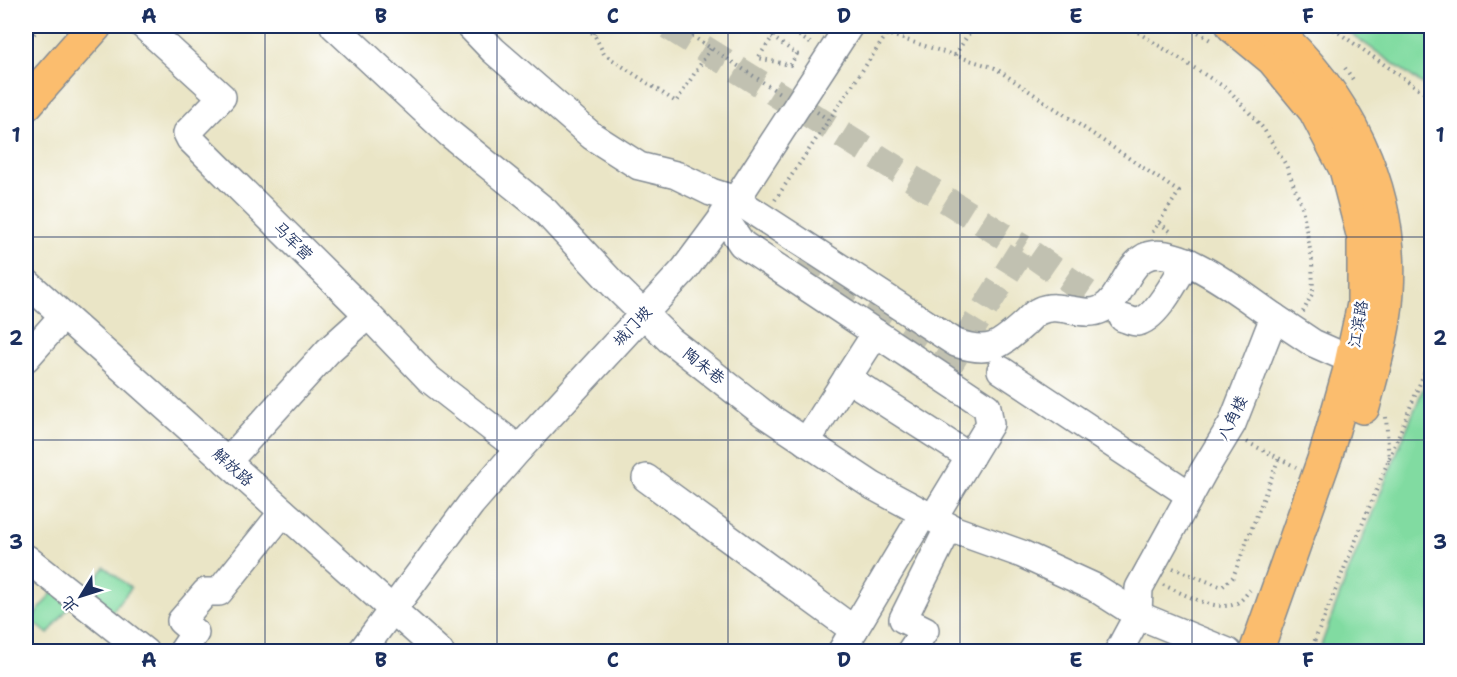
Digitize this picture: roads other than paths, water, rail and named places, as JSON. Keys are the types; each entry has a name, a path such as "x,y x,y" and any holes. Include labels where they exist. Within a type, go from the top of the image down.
{"main road":[{"path":"26,73 67,26"},
{"path":"26,104 95,26"},
{"name":"江滨路","path":"1233,26 1273,59 1316,110 1346,169 1364,238 1364,360 1345,462 1276,651"},
{"name":"江滨路","path":"1256,651 1326,454 1364,360 1380,346 1387,290 1382,217 1362,148 1341,108 1317,74 1269,26"}],"street":[{"name":"马军营","path":"144,26 222,98 187,133 190,139 368,315 429,379 519,449"},
{"name":"陶朱巷","path":"334,26 450,134 545,212 613,284 680,348 763,413 873,486 935,519 1094,586 1138,615 1228,651"},
{"path":"470,26 493,50 592,136 639,166 676,174 711,192 744,222 799,261"},
{"name":"城门坡","path":"360,651 471,504 684,270 729,208 833,34"},
{"path":"729,208 956,343 975,350 994,346 1003,341 1038,311 1059,307 1088,312 1104,308 1118,293 1139,260 1149,254 1167,254 1187,261 1287,318 1313,343 1338,354 1364,360"},
{"path":"646,478 847,641 935,519 990,424 987,407 742,244 729,208"},
{"path":"1123,318 1136,322 1147,318 1160,304 1187,261"},
{"name":"解放路","path":"26,282 440,651"},
{"path":"227,462 328,351 368,315"},
{"path":"26,358 63,316"},
{"name":"八角楼","path":"1138,615 1138,588 1232,424 1287,318"},
{"path":"806,442 876,333"},
{"path":"1001,370 1190,495"},
{"path":"847,378 970,458"},
{"path":"183,651 195,633 181,621 206,592 219,592 283,512"},
{"path":"910,651 924,630 903,619 935,519"},
{"path":"26,558 145,651"},
{"path":"1118,651 1138,615"}],"tunnel":[{"path":"668,26 1023,248"},
{"path":"799,261 951,362 1023,248 1123,318"}]}
